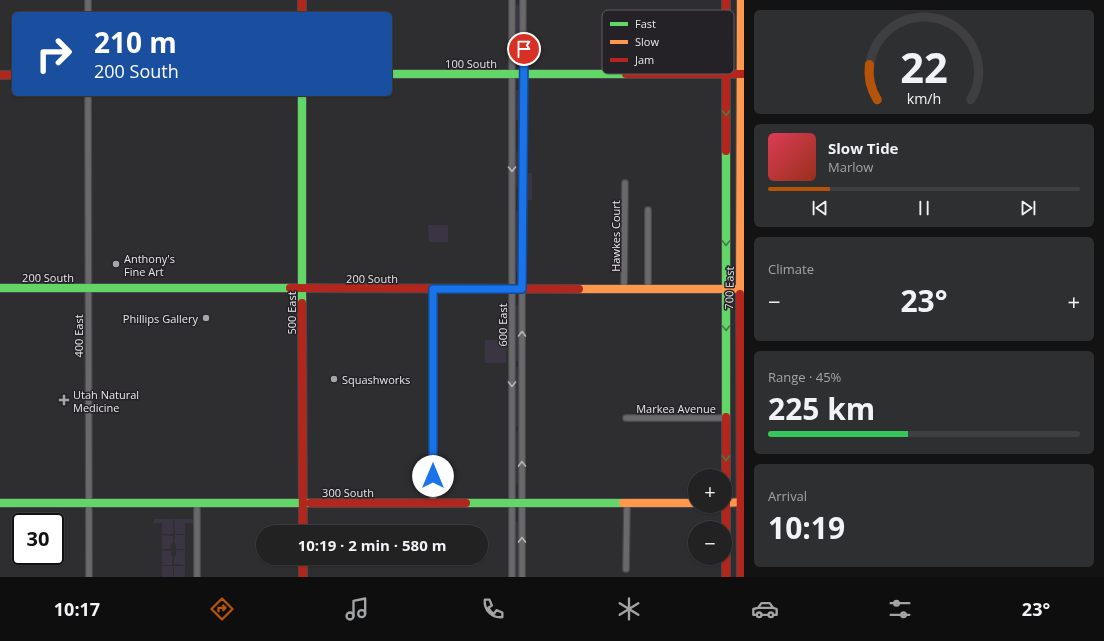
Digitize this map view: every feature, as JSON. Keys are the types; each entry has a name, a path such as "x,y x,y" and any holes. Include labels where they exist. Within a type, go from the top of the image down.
{"street":[{"path":"88,0 88,12"},
{"path":"302,0 302,12"},
{"name":"700 East","path":"726,0 726,10"},
{"name":"700 East","path":"741,0 741,577"},
{"path":"512,1 524,1"},
{"name":"600 East","path":"512,1 512,577"},
{"name":"600 East","path":"522,577 524,1"},
{"name":"100 South","path":"392,74 742,74"},
{"name":"700 East","path":"725,469 727,74"},
{"path":"0,75 12,75"},
{"name":"400 East","path":"88,96 89,577"},
{"name":"500 East","path":"302,96 303,525"},
{"path":"512,124 523,124"},
{"path":"512,148 523,148"},
{"name":"Hawkes Court","path":"624,289 625,183"},
{"path":"512,190 523,190"},
{"path":"512,208 523,208"},
{"path":"648,210 648,289"},
{"name":"200 South","path":"0,288 742,289"},
{"path":"433,289 433,503"},
{"path":"512,364 522,364"},
{"name":"Markea Avenue","path":"626,418 726,418"},
{"path":"512,428 522,428"},
{"name":"300 South","path":"0,503 688,503"},
{"path":"197,503 197,577"},
{"path":"626,569 627,503"},
{"name":"700 East","path":"725,513 726,577"},
{"path":"303,565 303,577"}],"shaded area":[{"path":"518,4 520,8 520,56 514,56 515,5"},
{"path":"514,90 520,90 520,120 518,121 514,119"},
{"path":"515,152 520,152 520,186 518,188 514,186"},
{"path":"527,173 532,173 532,200 527,200"},
{"path":"515,211 520,212 521,272 514,272"},
{"path":"428,225 448,225 448,242 429,242"},
{"path":"514,305 520,305 520,360 518,361 514,359"},
{"path":"485,340 506,340 506,363 485,363"},
{"path":"514,368 520,368 520,425 516,426 514,424"},
{"path":"516,431 520,432 520,484 518,485 514,484"},
{"path":"154,519 173,519 173,534 162,534 162,523 154,523"},
{"path":"174,519 194,519 194,523 185,523 185,534 175,534"},
{"path":"516,521 519,522 520,577 514,577 514,524"},
{"path":"162,535 173,536 173,543 171,544 170,549 162,549"},
{"path":"175,535 185,535 185,549 176,549 176,544 174,543"},
{"path":"162,550 171,551 171,556 173,556 172,565 162,565"},
{"path":"176,550 185,550 185,565 174,564"},
{"path":"162,566 173,566 173,577 162,577"},
{"path":"174,566 185,566 185,577 174,577"}],"traffic: fast":[{"path":"392,74 602,74"},
{"path":"602,74 626,74"},
{"path":"302,96 302,303"},
{"path":"726,151 726,417"},
{"path":"0,288 290,288"},
{"path":"0,503 310,503"},
{"path":"466,503 623,503"}],"traffic: slow":[{"path":"740,294 741,0"},
{"path":"579,289 744,289"},
{"path":"732,503 744,502"},
{"path":"623,503 688,503"}],"traffic: jam":[{"path":"302,0 302,12"},
{"path":"726,0 726,10"},
{"path":"626,74 744,74"},
{"path":"726,74 726,151"},
{"path":"0,75 12,75"},
{"path":"290,288 579,289"},
{"path":"740,294 741,577"},
{"path":"302,303 303,525"},
{"path":"726,417 726,577"},
{"path":"310,503 466,503"},
{"path":"303,565 303,577"}],"place":[{"name":"Anthony's Fine Art","path":"116,264"},
{"name":"Phillips Gallery","path":"206,318"},
{"name":"Squashworks","path":"334,379"},
{"name":"Utah Natural Medicine","path":"64,400"}],"route":[{"path":"433,476 433,289 522,289 524,49"}]}
